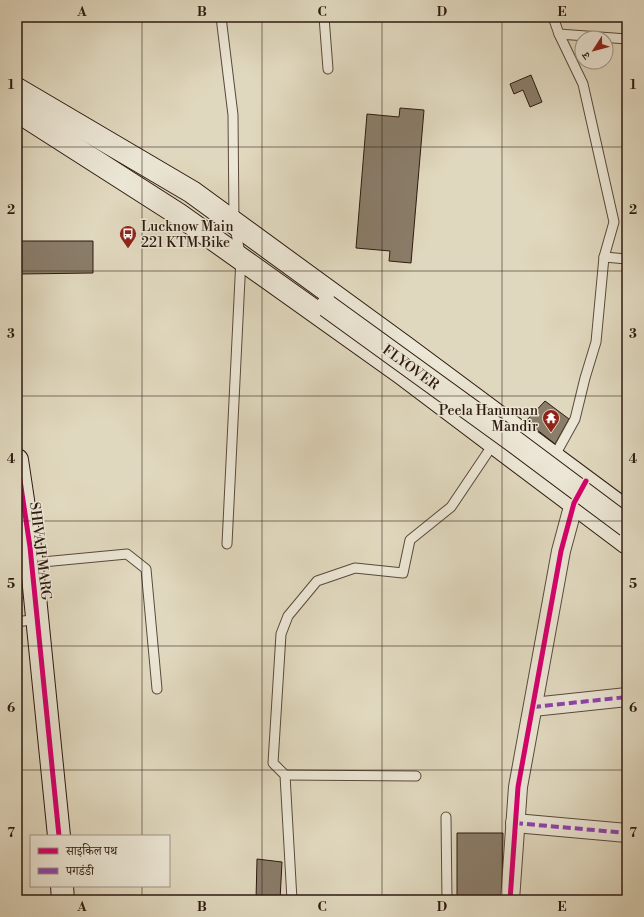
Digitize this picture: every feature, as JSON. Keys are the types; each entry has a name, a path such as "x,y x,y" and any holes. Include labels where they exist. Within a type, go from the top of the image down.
{"main road":[{"path":"17,89 192,192 627,512"},
{"path":"17,111 178,214 241,258 400,372 627,543"},
{"name":"FLYOVER","path":"288,262 319,300"},
{"name":"FLYOVER","path":"272,281 319,300 512,440 627,526"},
{"name":"SHIVAJI MARG","path":"17,460 29,558 27,620 59,835"},
{"path":"62,887 63,900"}],"street":[{"path":"510,900 518,787 561,551 574,502 586,481"},
{"path":"533,707 627,697"},
{"path":"515,823 627,833"}],"lane":[{"path":"221,17 233,115 234,223 241,258 227,544"},
{"path":"324,17 328,69"},
{"path":"553,17 559,34 583,84 614,222 604,257 596,342 575,419 554,458"},
{"path":"559,34 627,39"},
{"path":"604,257 627,259"},
{"path":"416,776 285,774 273,763 281,634 288,616 317,581 355,568 403,573 410,540 451,506 494,443"},
{"path":"29,558 127,554 146,569 157,689"},
{"path":"285,774 292,900"},
{"path":"446,817 447,900"}],"building":[{"path":"531,75 542,102 530,107 523,90 514,94 510,84"},
{"path":"400,108 424,110 411,263 389,261 390,251 356,248 367,114 399,117"},
{"path":"19,241 93,241 93,273 20,274"},
{"name":"Peela Hanuman Mandir","path":"545,401 569,419 555,444 526,421"},
{"path":"457,833 503,833 502,900 457,900"},
{"path":"257,859 282,862 280,900 256,900"}],"marked path":[{"path":"533,707 627,697"},
{"path":"515,823 627,833"}],"cycle path":[{"path":"17,460 30,547 59,835"},
{"path":"510,900 518,787 561,551 574,503 586,481"}],"place":[{"name":"Lucknow Main 221 KTM Bike","path":"128,249"},
{"name":"Peela Hanuman Mandir","path":"551,433"}]}
